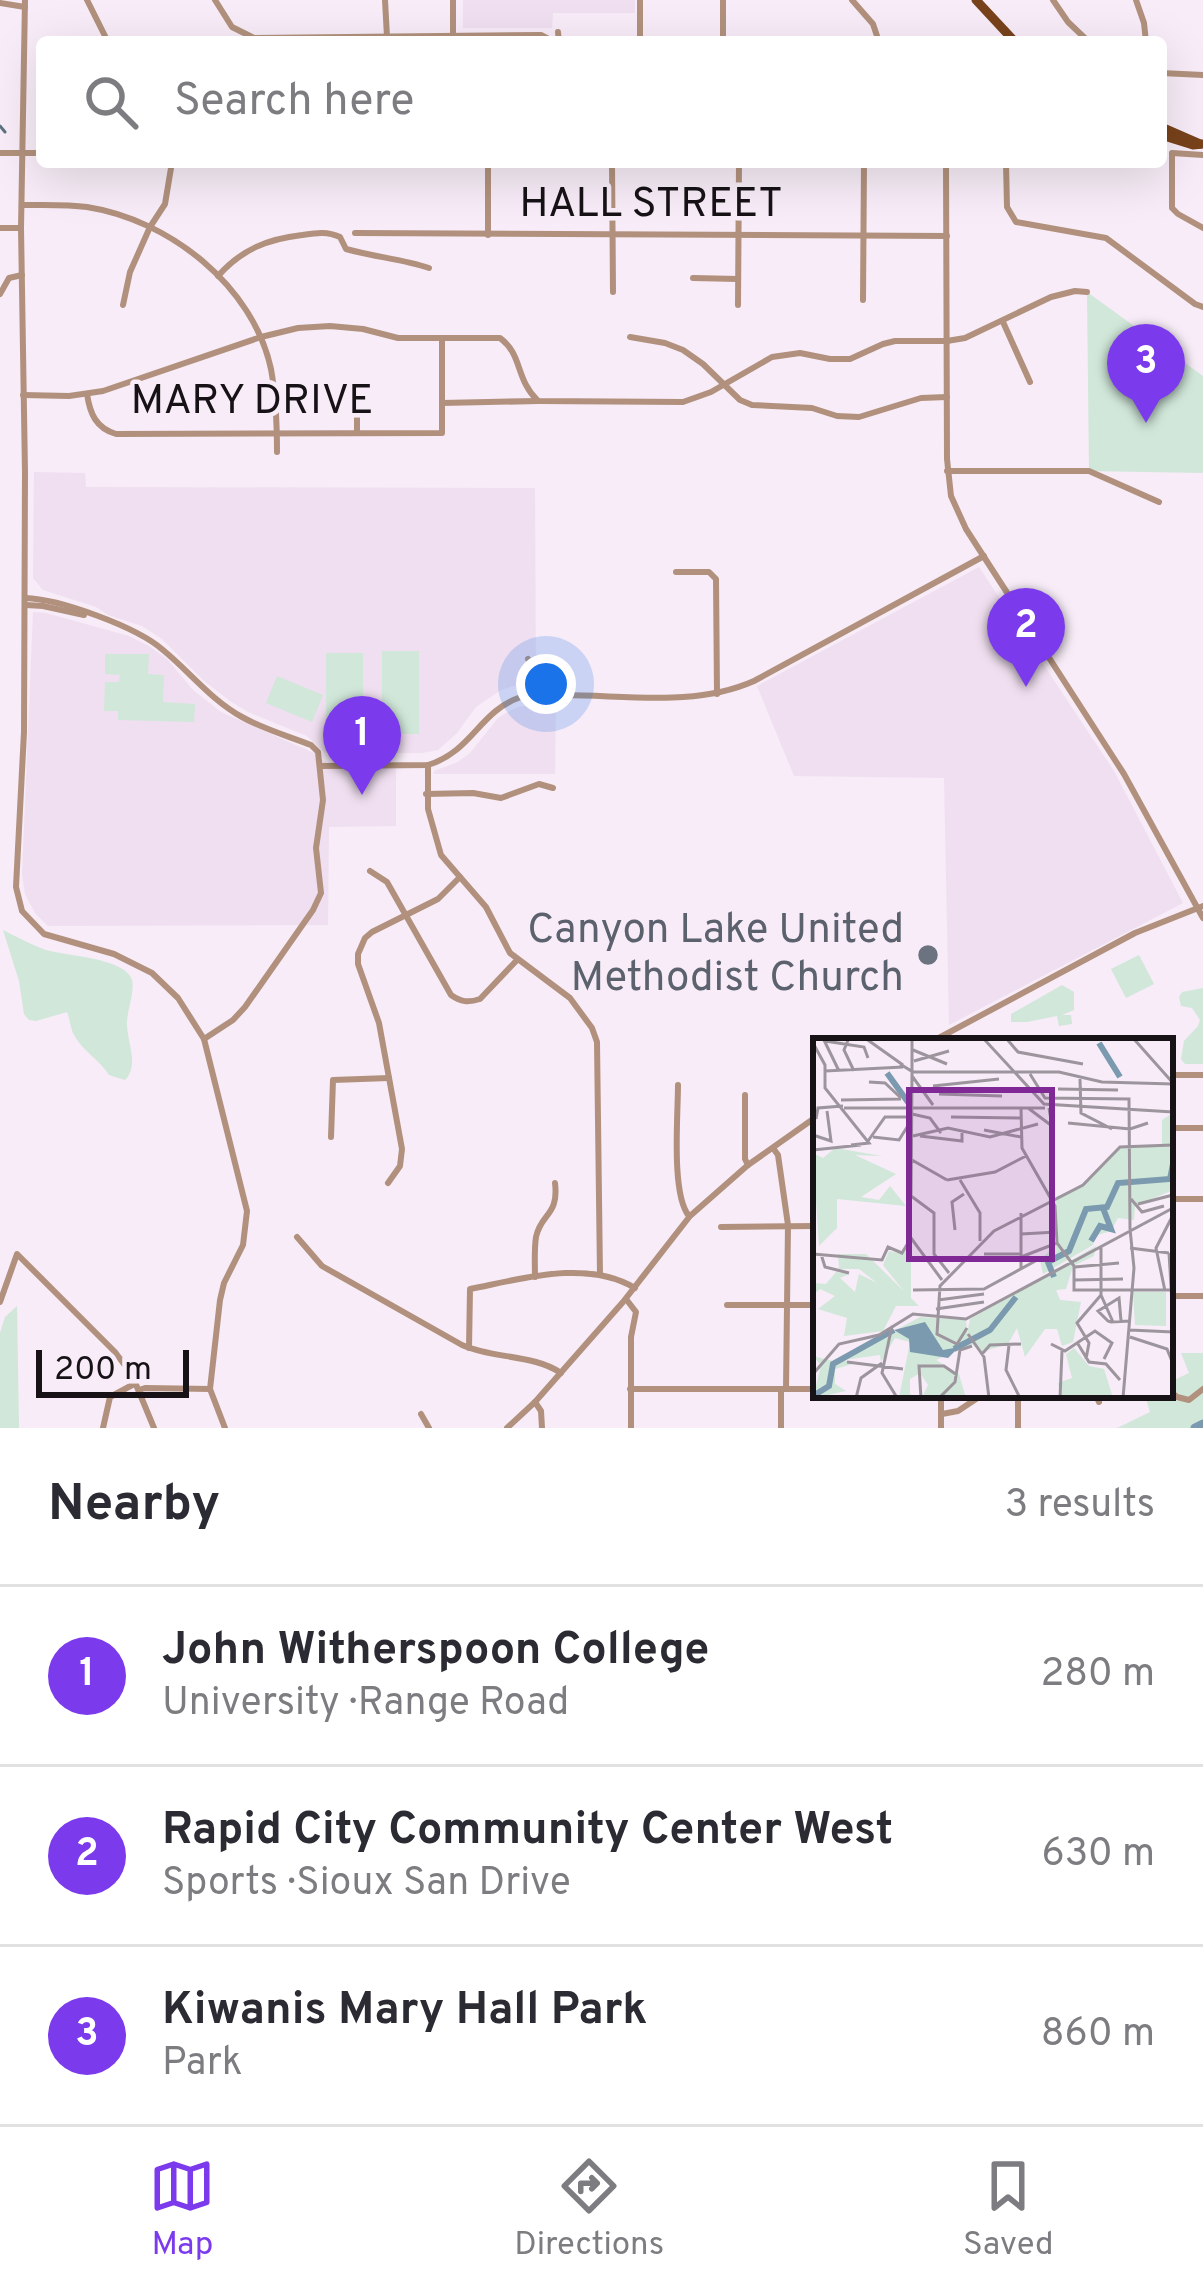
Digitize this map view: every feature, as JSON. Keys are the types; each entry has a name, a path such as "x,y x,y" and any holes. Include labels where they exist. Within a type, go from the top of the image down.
{"main road":[{"path":"976,0 1009,36"},
{"path":"1167,134 1197,147"}],"street":[{"path":"86,0 105,36"},
{"path":"215,0 232,27 247,36"},
{"path":"385,0 387,36"},
{"path":"453,0 453,36"},
{"path":"640,0 640,36"},
{"path":"723,0 723,36"},
{"path":"852,0 877,36"},
{"path":"1053,0 1083,36"},
{"path":"1136,0 1145,36"},
{"path":"0,3 25,3 21,228 25,602 16,887 22,911 44,934 123,957 152,973 178,998 204,1040 248,1211 243,1245 224,1283 213,1359 210,1389 225,1428"},
{"path":"557,36 558,32"},
{"path":"1167,74 1203,75"},
{"path":"1167,143 1197,147"},
{"path":"1197,147 1172,153 1172,204 1175,213 1203,228"},
{"path":"0,153 36,153"},
{"path":"124,304 130,272 165,204 171,168"},
{"path":"488,168 488,235"},
{"path":"612,168 613,292"},
{"path":"738,305 739,168"},
{"path":"863,300 864,168"},
{"path":"946,168 947,471 954,505 1116,761 1203,918"},
{"path":"1006,168 1007,210 1016,222 1106,238 1203,307"},
{"path":"22,205 113,213 173,239 218,275 261,337 271,368 277,452"},
{"path":"0,228 21,228"},
{"path":"218,275 232,260 268,240 324,232 340,237 346,249 430,268"},
{"name":"HALL STREET","path":"355,233 946,236"},
{"path":"0,294 9,278 22,275"},
{"path":"693,278 738,279"},
{"path":"442,338 442,403 683,402 772,357 800,353 850,359 895,341 947,341 976,334 1051,297 1087,292"},
{"path":"1003,322 1030,382"},
{"path":"23,395 103,391 261,337 330,326 398,338 500,338 512,346 525,388 538,401"},
{"path":"630,337 682,350 752,405 812,408 859,417 921,398 947,397"},
{"name":"MARY DRIVE","path":"86,394 94,420 116,434 442,433 442,403"},
{"path":"356,433 357,399"},
{"path":"947,471 1089,471 1159,502"},
{"path":"321,766 428,765 458,751 488,716 520,698 717,694 754,681 984,556"},
{"path":"24,557 30,587 44,599 151,640 242,717 316,748 323,800 316,842 322,893 245,1007 204,1040"},
{"path":"676,572 709,572 716,579 717,694"},
{"path":"25,602 44,599"},
{"path":"25,602 87,615"},
{"path":"527,659 550,696"},
{"path":"428,765 426,794 441,855 486,907 517,960 570,998 597,1042 600,1275"},
{"path":"426,794 501,798 538,784 553,788"},
{"path":"370,871 387,882 451,995 472,1002 480,999 517,960"},
{"path":"388,1183 402,1157 379,1023 358,954 371,932 438,899 460,878"},
{"path":"942,1038 1135,933 1200,907"},
{"path":"331,1137 333,1080 389,1078"},
{"path":"678,1085 678,1162 682,1204 690,1216"},
{"path":"745,1095 748,1165"},
{"path":"507,1428 626,1299 690,1216 748,1165 813,1119"},
{"path":"773,1148 788,1225 781,1428"},
{"path":"535,1277 536,1237 553,1211 555,1183"},
{"path":"721,1226 813,1226"},
{"path":"297,1237 322,1266 469,1348 547,1364 561,1373"},
{"path":"0,1302 17,1254 115,1352 154,1428"},
{"path":"469,1348 470,1289 535,1277 600,1275 634,1288"},
{"path":"626,1299 636,1312 631,1340 631,1428"},
{"path":"727,1305 813,1305"},
{"path":"191,1387 206,1376 213,1359"},
{"path":"103,1428 110,1397 119,1390 210,1389"},
{"path":"630,1389 813,1389"},
{"path":"1173,1394 1189,1400 1203,1389"},
{"path":"941,1398 941,1428"},
{"path":"941,1414 958,1411 978,1398"},
{"path":"535,1402 542,1428"},
{"path":"421,1414 429,1428"}],"shaded area":[{"path":"463,0 635,0 635,13 553,13 552,28 463,28"},
{"path":"34,472 85,473 86,487 535,488 536,685 501,690 476,707 438,750 325,753 307,736 230,701 142,626 43,590 33,578"},
{"path":"979,567 1114,771 1183,903 949,1025 944,778 794,776 757,686"},
{"path":"33,612 129,636 149,646 221,712 314,753 328,764 396,765 396,826 329,827 328,925 48,926 35,913 22,874"},
{"path":"556,705 555,774 434,774 470,753 498,718 511,710"}],"green space":[{"path":"1087,292 1203,376 1203,473 1089,471"},
{"path":"382,651 419,651 419,734 382,734"},
{"path":"326,653 363,653 363,734 326,734"},
{"path":"105,654 149,654 148,674 164,675 163,702 195,704 194,722 118,720 118,711 104,711 105,682 119,682 120,675 105,674"},
{"path":"277,676 323,695 312,722 266,703"},
{"path":"3,930 46,950 107,962 127,973 133,985 127,1026 132,1061 125,1080 109,1075 81,1045 67,1012 36,1021 24,1014"},
{"path":"1139,955 1154,984 1126,998 1111,969"},
{"path":"1062,985 1074,992 1074,1010 1062,1015 1071,1015 1072,1024 1059,1026 1057,1016 1011,1022 1011,1014"},
{"path":"1203,988 1203,1064 1185,1064 1181,1059 1184,1041 1200,1020 1192,1008 1181,1006 1179,997 1182,992"},
{"path":"17,1306 19,1428 0,1428 0,1333 5,1317"},
{"path":"1181,1353 1203,1353 1203,1428 1117,1428 1150,1412 1146,1398 1173,1398 1173,1381 1189,1373"}],"waterway":[{"path":"0,126 5,132"},
{"path":"1195,1428 1203,1424"}],"place":[{"name":"Kiwanis Mary Hall Park","path":"1146,423"},
{"name":"Rapid City Community Center West","path":"1026,687"},
{"name":"John Witherspoon College","path":"362,795"},
{"name":"Canyon Lake United Methodist Church","path":"928,955"}]}
